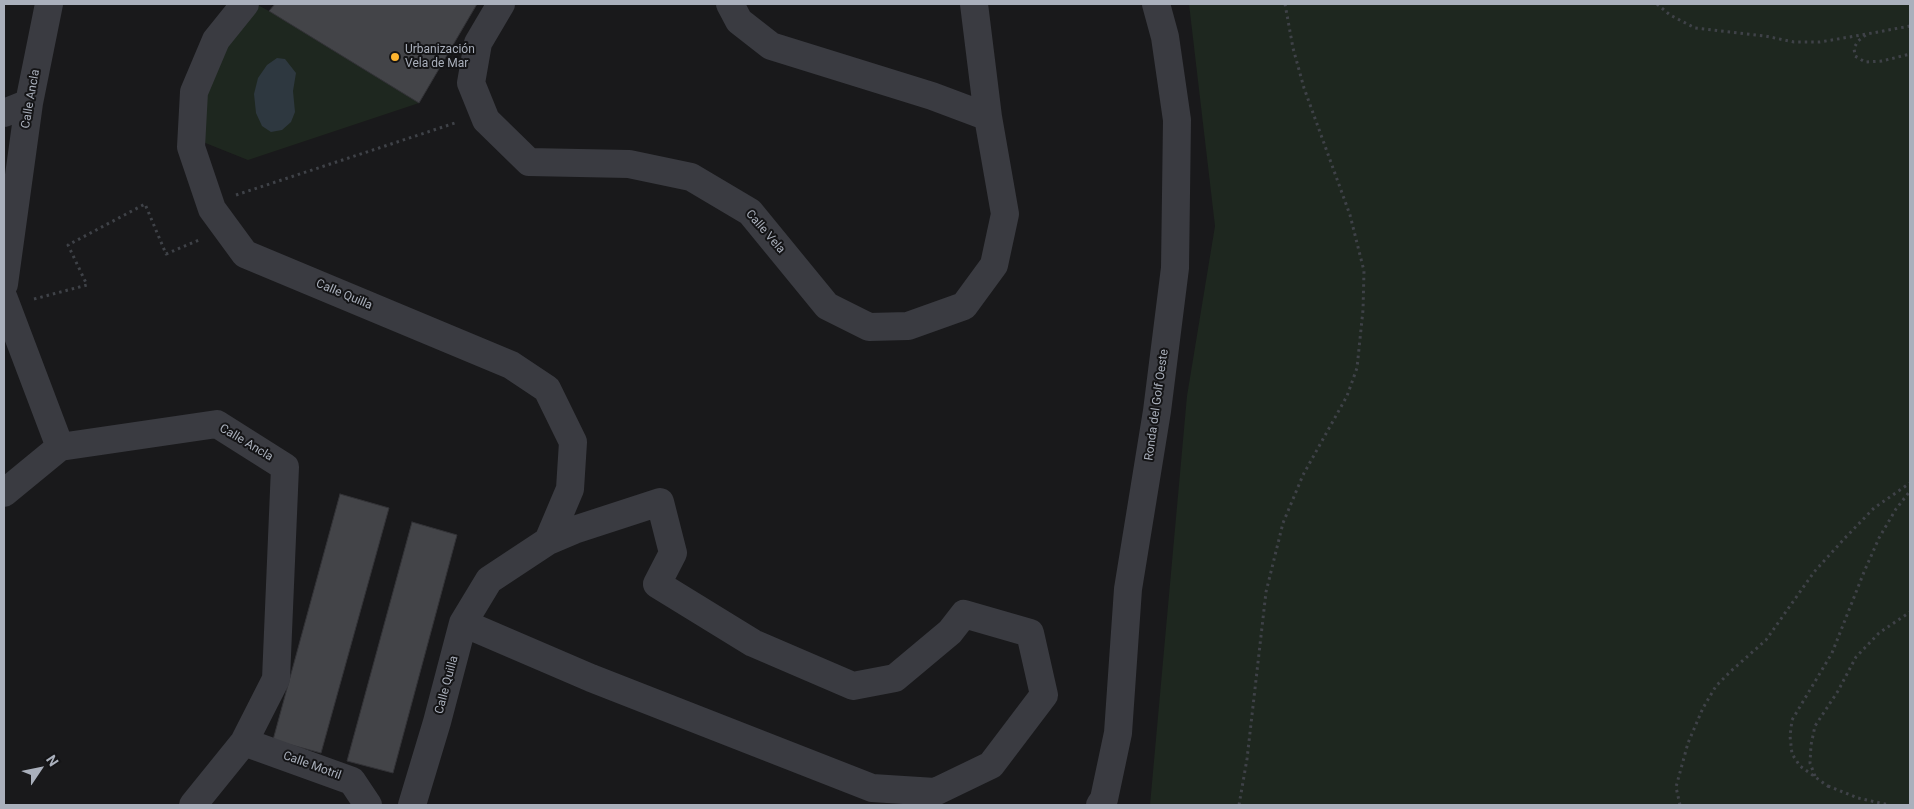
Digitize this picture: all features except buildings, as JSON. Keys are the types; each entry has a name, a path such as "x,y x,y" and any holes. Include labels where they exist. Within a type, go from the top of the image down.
{"street":[{"name":"Calle Ancla","path":"4,284 30,104 48,4"},
{"name":"Calle Quilla","path":"245,4 216,40 194,92 191,147 212,210 245,254 511,365 547,389 573,442 570,489 548,541"},
{"name":"Calle Vela","path":"501,4 478,43 471,83 486,120 529,162 628,164 692,177 750,212 827,306 869,327 908,326 964,306 994,265 1005,214 988,117 974,4"},
{"path":"730,4 739,21 771,46 932,96 988,117"},
{"name":"Ronda del Golf Oeste","path":"1100,805 1104,799 1118,733 1128,589 1157,411 1176,268 1177,120 1165,38 1156,4"},
{"path":"4,113 30,104"},
{"path":"4,299 60,447 4,493"},
{"name":"Calle Ancla","path":"60,447 217,424 285,467 276,679 244,742 192,805"},
{"name":"Calle Quilla","path":"412,805 464,623 489,580 548,541 574,530 660,502 673,553 657,584 753,643 853,686 896,678 950,632 964,614 1030,633 1044,695 991,765 935,792 872,788 592,678 464,623"},
{"name":"Calle Motril","path":"244,742 352,781 368,805"}],"path":[{"path":"1239,805 1247,759 1266,592 1287,515 1303,475 1347,396 1357,368 1363,310 1364,271 1350,215 1304,88 1293,48 1286,4"},
{"path":"1657,4 1670,15 1695,28 1765,36 1794,42 1820,42 1910,26"},
{"path":"1867,34 1858,41 1854,48 1855,56 1865,62 1882,61 1910,54"},
{"path":"230,197 466,120"},
{"path":"33,299 88,286 68,245 145,204 166,254 206,238"},
{"path":"1680,805 1676,787 1688,743 1703,708 1716,686 1731,670 1766,640 1814,572 1844,539 1874,508 1910,483"},
{"path":"1889,805 1858,798 1829,787 1800,766 1792,754 1790,736 1792,720 1832,653 1879,538 1896,509 1910,491"},
{"path":"1829,787 1814,774 1810,763 1815,726 1838,691 1856,657 1879,633 1910,612"},
{"path":"1879,803 1884,805"}],"shaded area":[{"path":"256,4 419,103 248,160 203,142 199,97 226,38"},
{"path":"1189,4 1910,4 1910,805 1150,805 1187,396 1215,226"},
{"path":"277,58 285,59 296,73 293,91 295,112 291,122 282,130 271,132 262,126 256,113 254,94 258,78 267,65"}],"place":[{"name":"Urbanización Vela de Mar","path":"395,57"}]}
